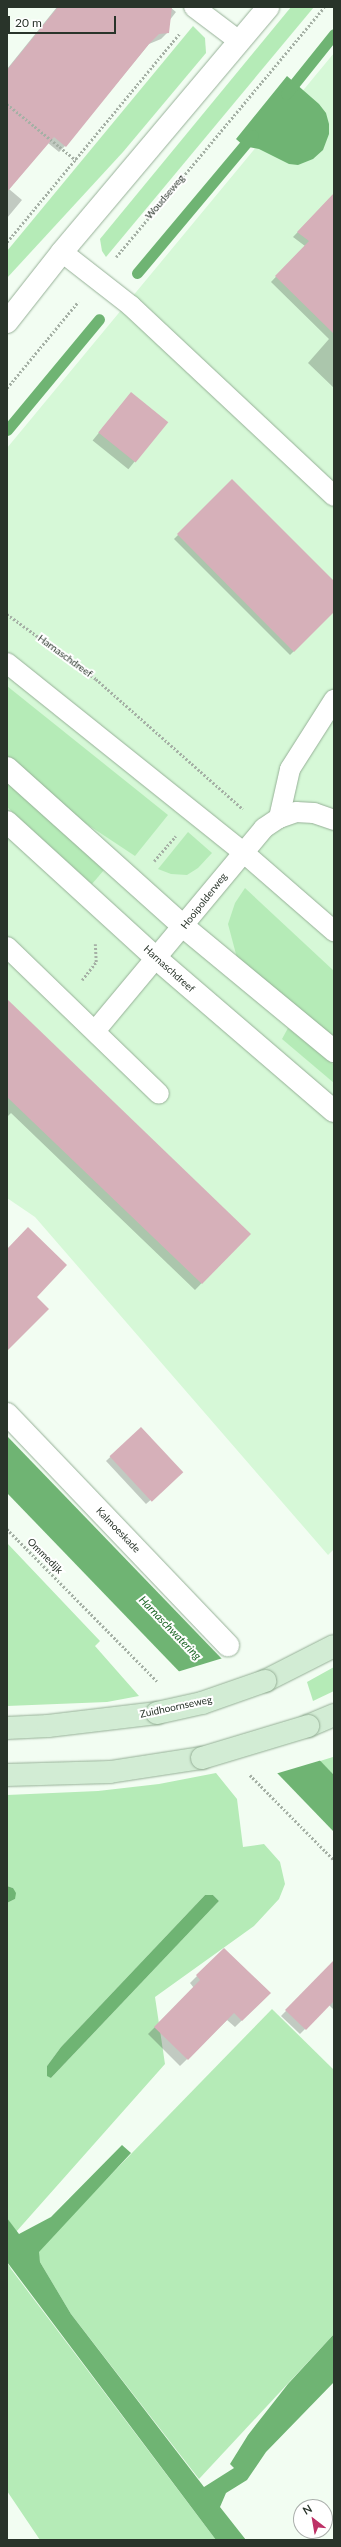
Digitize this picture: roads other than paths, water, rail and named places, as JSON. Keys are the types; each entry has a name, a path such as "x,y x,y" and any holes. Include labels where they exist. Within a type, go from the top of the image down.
{"main road":[{"name":"Zuidhoornseweg","path":"7,1728 48,1726 157,1713 202,1702 265,1682 334,1646"},
{"path":"7,1775 110,1772 202,1758 308,1726 334,1715"}],"street":[{"path":"7,322 62,252 268,7"},
{"path":"7,768 184,927 334,1052"},
{"name":"Harnaschdreef","path":"7,822 158,959 334,1111"},
{"name":"Kalmoeskade","path":"7,1414 228,1645"}],"lane":[{"path":"196,9 239,41"},
{"path":"62,252 98,278 131,306 334,496"},
{"path":"7,663 243,852 334,931"},
{"path":"272,823 290,769 334,700"},
{"path":"272,823 296,812 314,813 334,820"},
{"name":"Hooipolderweg","path":"95,1032 158,959 243,852 272,823"},
{"path":"7,947 159,1094"}],"water":[{"path":"287,76 319,104 326,113 329,124 329,134 323,150 313,159 298,165 289,164 259,149 244,146 236,139"},
{"name":"Harnaschwatering","path":"7,1436 334,1775 334,1832 7,1493"},
{"path":"7,1886 13,1888 16,1893 15,1899 7,1903"},
{"path":"205,1895 213,1895 219,1901 51,2078 47,2076 47,2066 61,2047"},
{"path":"122,2145 131,2153 39,2252 40,2262 71,2314 204,2487 234,2468 230,2464 248,2435 288,2384 334,2334 334,2382 266,2452 247,2480 226,2493 220,2507 246,2540 216,2540 7,2262 7,2218 19,2234 51,2217"}],"waterway":[{"path":"286,94 334,34"},
{"path":"137,273 253,135"},
{"path":"7,430 99,319"}]}
